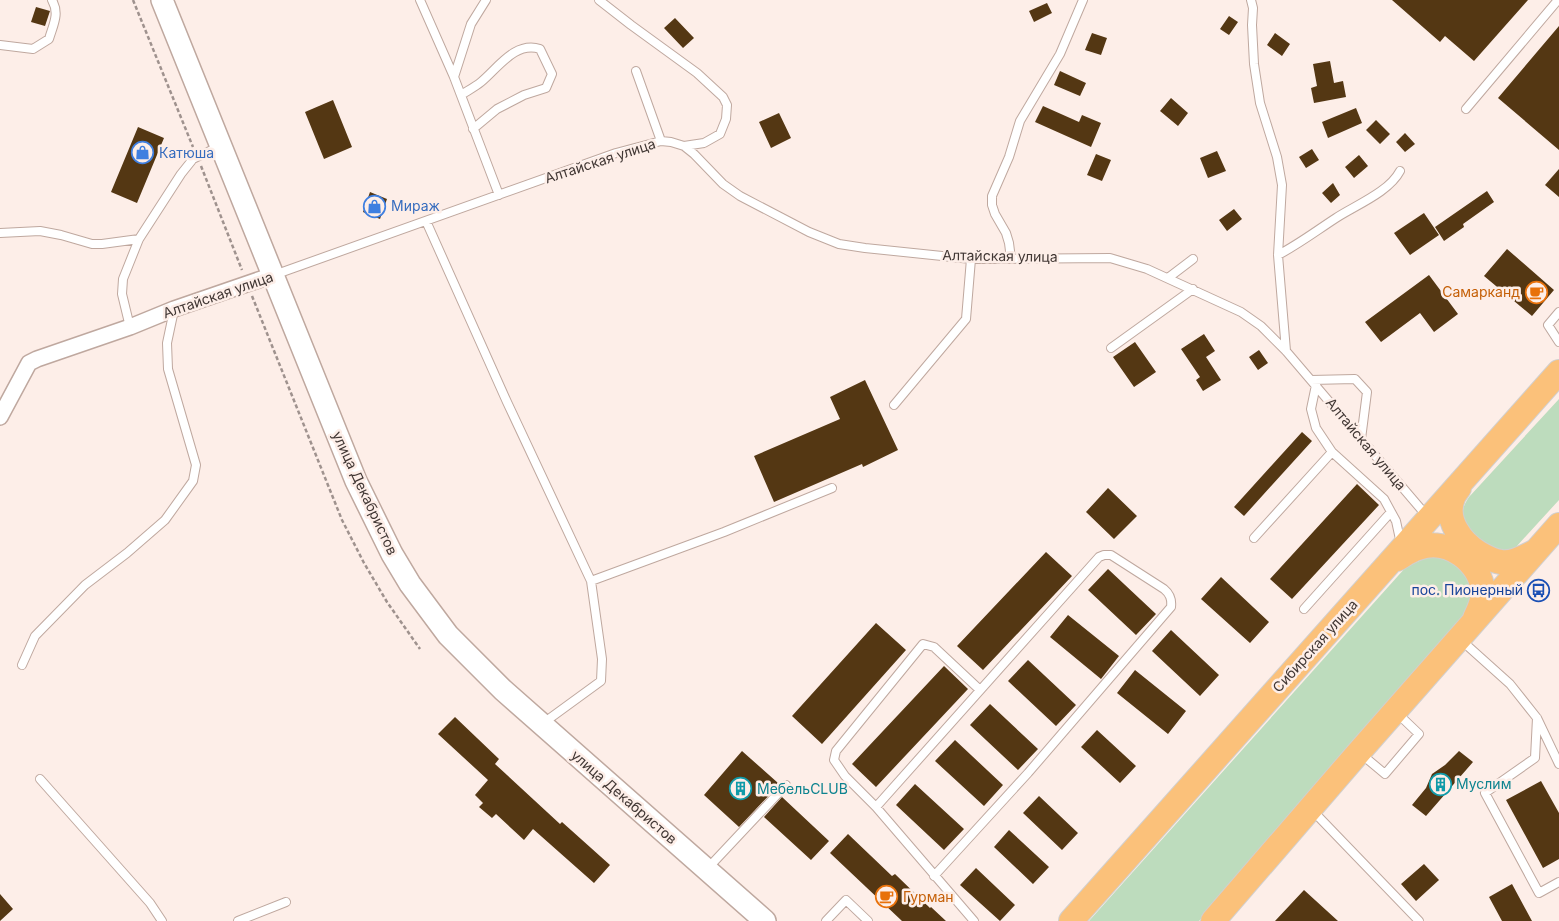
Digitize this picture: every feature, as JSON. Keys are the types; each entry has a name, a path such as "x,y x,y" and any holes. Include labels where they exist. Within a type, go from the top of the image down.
{"main road":[{"name":"улица Декабристов","path":"162,0 356,481 392,554 410,584 448,635 503,690 707,869 759,919"},
{"name":"Сибирская улица","path":"1071,921 1559,372"},
{"path":"1462,482 1453,498 1451,512 1457,532 1468,545 1488,558 1500,562 1515,561 1537,550"},
{"path":"1213,921 1559,525"},
{"path":"1394,557 1418,548 1430,546 1443,546 1464,556 1480,576 1483,593 1481,604 1466,631"}],"street":[{"name":"Алтайская улица","path":"0,417 29,363 130,327 174,309 273,275"}],"lane":[{"path":"0,45 33,49 49,40 57,14 52,0"},
{"path":"420,0 454,77 499,195"},
{"path":"454,77 471,24 486,0"},
{"path":"599,0 697,73 723,96 727,105 726,119 720,134 704,144 684,146"},
{"path":"1011,259 1006,233 995,214 992,196 1009,156 1020,121 1060,54 1083,0"},
{"path":"1251,0 1253,8 1254,64 1260,103 1278,157 1282,185 1278,256 1286,351"},
{"path":"1466,108 1558,0"},
{"path":"461,95 480,82 514,52 532,46 540,49 552,74 546,88 524,95 496,109 473,129"},
{"path":"636,71 661,141"},
{"name":"Алтайская улица","path":"273,275 616,153 661,141 671,142 684,146 723,184 740,196 808,232 840,244 971,259 1110,258 1147,269 1241,312 1262,326 1286,351 1429,519"},
{"path":"130,327 122,294 123,279 139,239 181,174 193,160 221,146"},
{"path":"1278,256 1381,191 1396,180 1400,171"},
{"path":"426,221 503,393 591,581 602,659 601,681 542,724"},
{"path":"0,233 40,231 61,234 92,244 139,239"},
{"path":"894,405 966,319 971,259"},
{"path":"1168,278 1193,259"},
{"path":"1111,348 1193,289"},
{"path":"22,665 35,636 85,585 127,553 165,520 193,481 196,465 168,370 167,343 174,309"},
{"path":"1559,312 1548,324 1559,342"},
{"path":"1360,439 1367,392 1355,379 1314,383 1311,409 1316,428 1332,452 1384,499 1396,521 1394,557"},
{"path":"1254,538 1332,452"},
{"path":"591,581 724,532 832,488"},
{"path":"1304,609 1391,512"},
{"path":"876,807 1099,557 1111,554 1169,594 1172,601 1171,607 1028,773 934,876"},
{"path":"1466,631 1537,718 1559,764"},
{"path":"974,921 876,807 845,776 834,760 836,751 923,644 934,647 980,690"},
{"path":"1359,752 1385,774 1419,734 1395,711"},
{"path":"1537,718 1535,758 1485,793 1539,893 1559,882"},
{"path":"40,779 150,903 162,921"},
{"path":"707,869 786,785"},
{"path":"1310,809 1419,921"},
{"path":"826,921 846,900 868,921"},
{"path":"238,921 286,902"}],"path":[{"path":"134,0 342,520 387,602 420,649"}],"green space":[{"path":"1559,399 1559,500 1516,547 1505,551 1495,550 1483,543 1467,527 1463,515 1464,506 1469,497"},
{"path":"1441,556 1454,561 1473,586 1471,611 1199,921 1089,921 1406,567 1426,558"}],"building":[{"path":"1392,0 1528,0 1474,61 1445,36 1440,42"},
{"path":"1047,3 1052,13 1034,22 1029,11"},
{"path":"36,7 50,11 45,26 31,22"},
{"path":"1229,16 1238,22 1229,35 1220,29"},
{"path":"675,18 694,38 683,48 664,28"},
{"path":"1559,26 1559,150 1498,98"},
{"path":"1092,33 1107,38 1101,55 1085,50"},
{"path":"1275,33 1290,44 1282,56 1267,45"},
{"path":"1330,61 1334,83 1343,81 1346,97 1314,103 1311,88 1317,86 1313,64"},
{"path":"1060,71 1086,83 1080,96 1054,85"},
{"path":"1171,98 1188,113 1178,126 1160,111"},
{"path":"333,100 352,147 324,159 305,112"},
{"path":"1043,106 1079,122 1082,115 1101,123 1091,147 1035,122"},
{"path":"1356,108 1362,123 1328,138 1322,122"},
{"path":"779,113 791,138 771,148 759,122"},
{"path":"1376,120 1390,134 1380,144 1366,130"},
{"name":"Катюша","path":"138,127 164,138 137,203 111,192"},
{"path":"1405,133 1415,144 1405,152 1396,142"},
{"path":"1312,149 1319,160 1306,168 1299,157"},
{"path":"1217,151 1226,171 1208,178 1200,158"},
{"path":"1096,154 1111,160 1102,181 1087,175"},
{"path":"1359,155 1368,166 1354,178 1345,167"},
{"path":"1559,169 1559,197 1545,185"},
{"path":"1333,183 1340,195 1331,203 1322,193"},
{"path":"1487,191 1494,202 1463,224 1464,227 1444,241 1435,227"},
{"name":"Мираж","path":"370,192 387,199 380,219 363,212"},
{"path":"1234,209 1242,219 1227,231 1219,220"},
{"path":"1424,213 1439,235 1410,255 1394,233"},
{"path":"1507,249 1554,290 1532,316 1484,276"},
{"path":"1429,275 1458,314 1434,332 1420,313 1381,342 1365,322"},
{"path":"1204,334 1215,351 1206,357 1221,380 1203,391 1196,380 1200,377 1181,349"},
{"path":"1135,342 1156,372 1134,387 1113,357"},
{"path":"1259,350 1268,363 1258,370 1249,357"},
{"path":"865,380 898,450 863,467 862,464 774,502 754,456 840,419 830,397"},
{"path":"1302,432 1312,441 1244,516 1234,507"},
{"path":"1357,484 1379,505 1292,599 1270,579"},
{"path":"1108,488 1137,516 1114,539 1086,512"},
{"path":"1046,552 1072,576 983,670 957,646"},
{"path":"1108,569 1156,614 1136,635 1088,590"},
{"path":"1221,577 1269,622 1250,643 1201,599"},
{"path":"1068,615 1119,656 1101,679 1050,637"},
{"path":"876,623 906,650 822,744 792,716"},
{"path":"1171,630 1219,675 1200,696 1152,651"},
{"path":"1028,660 1076,705 1056,726 1008,681"},
{"path":"944,666 968,689 876,787 852,764"},
{"path":"1135,670 1186,711 1168,734 1117,693"},
{"path":"990,704 1038,749 1018,770 970,725"},
{"path":"455,717 499,759 495,764 560,824 562,822 610,865 594,883 533,829 524,840 496,814 492,818 479,807 483,803 475,795 488,780 438,734"},
{"path":"1097,730 1136,766 1120,783 1081,747"},
{"path":"955,740 1003,785 984,806 935,761"},
{"name":"МебельCLUB","path":"742,751 778,783 774,790 739,827 704,795"},
{"name":"Муслим","path":"1459,751 1473,762 1426,816 1412,805 1426,788 1432,774 1445,765"},
{"path":"1541,781 1559,813 1559,859 1543,868 1506,800"},
{"path":"915,784 964,829 944,850 896,805"},
{"path":"1039,796 1078,833 1062,850 1023,813"},
{"path":"782,797 829,841 811,860 764,817"},
{"path":"1009,830 1049,867 1033,884 994,847"},
{"path":"848,834 892,876 895,874 946,921 902,921 830,853"},
{"path":"1424,864 1439,880 1416,901 1401,884"},
{"path":"976,868 1015,905 1000,921 960,885"},
{"path":"1512,884 1532,921 1502,921 1489,897"},
{"path":"1304,890 1338,921 1275,921"},
{"path":"0,894 13,909 0,921"}],"place":[{"name":"Катюша","path":"143,153"},
{"name":"Мираж","path":"375,206"},
{"name":"Самарканд","path":"1536,292"},
{"name":"пос. Пионерный","path":"1539,590"},
{"name":"Муслим","path":"1440,784"},
{"name":"МебельCLUB","path":"741,789"},
{"name":"Гурман","path":"887,897"}]}
